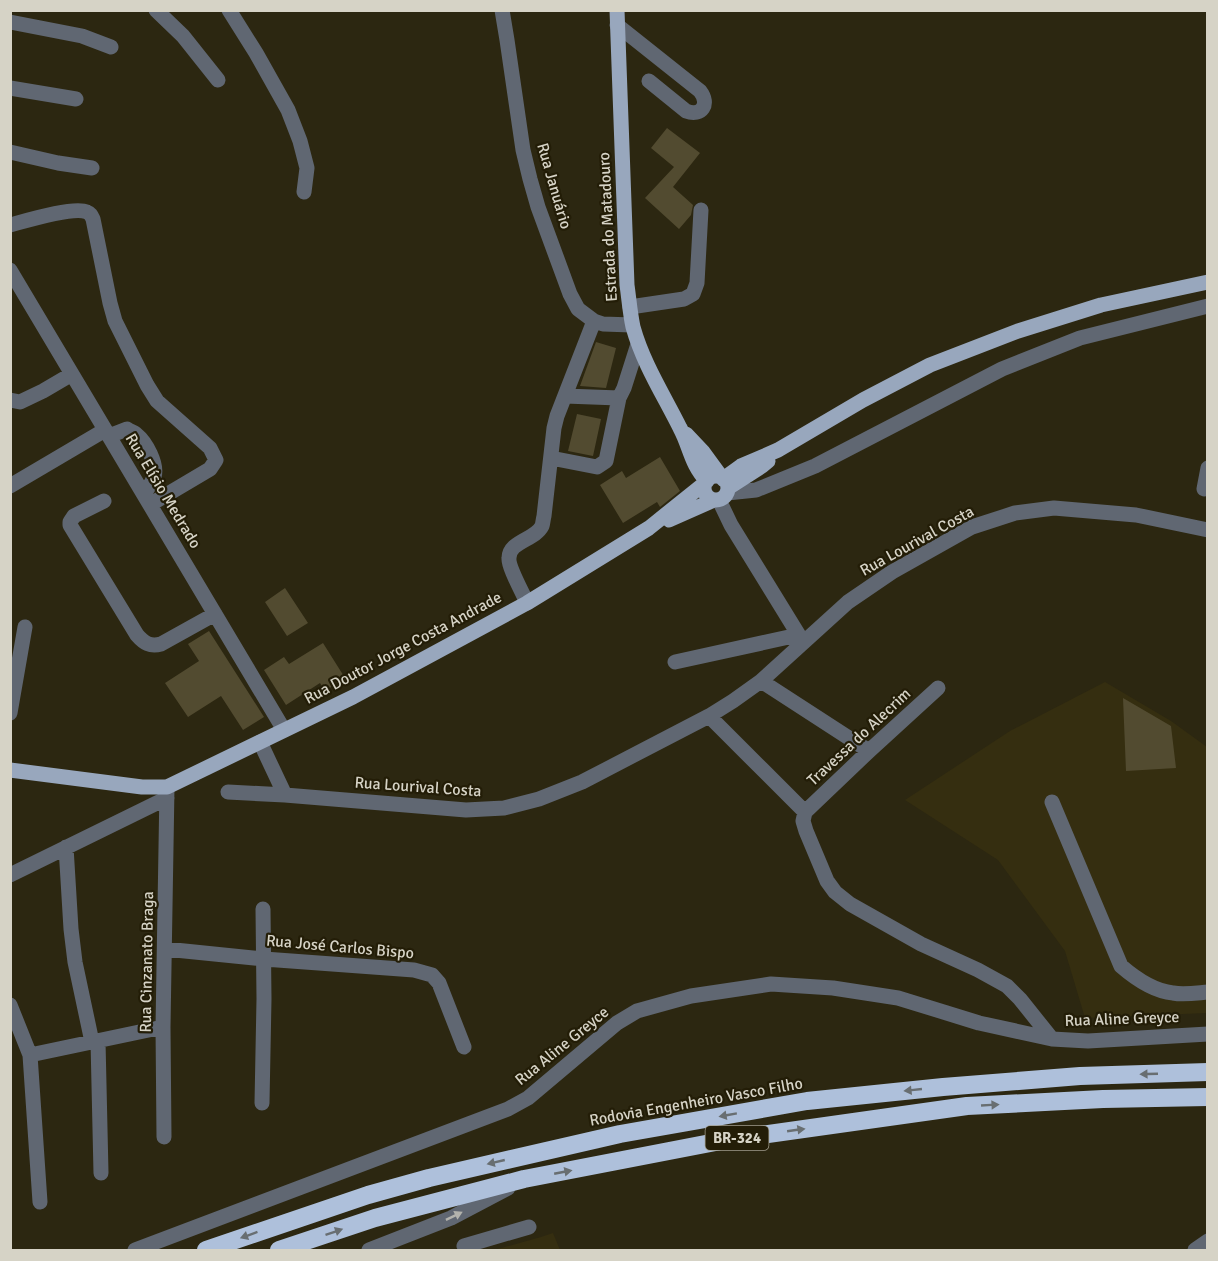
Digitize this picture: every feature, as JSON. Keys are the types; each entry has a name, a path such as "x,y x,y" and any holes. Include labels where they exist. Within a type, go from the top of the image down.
{"highway":[{"name":"Rodovia Engenheiro Vasco Filho","path":"206,1251 368,1195 429,1178 620,1134 807,1101 1080,1076 1208,1072"},
{"name":"BR-324","path":"279,1251 375,1218 524,1179 726,1140 967,1106 1103,1099 1208,1097"}],"main road":[{"name":"Estrada do Matadouro","path":"617,18 627,285 633,325 638,344 666,403 682,430 693,463 718,488"},
{"name":"Rua Doutor Jorge Costa Andrade","path":"167,793 260,742 353,697 527,603 649,528 718,488 762,466 778,450 863,400 930,365 1018,332 1101,305 1208,282"},
{"path":"10,770 142,787 167,793"}],"street":[{"path":"156,10 183,36 218,80"},
{"path":"229,10 288,110 307,168 304,192"},
{"name":"Rua Januário","path":"502,10 523,150 538,207 570,294 578,309 594,321"},
{"path":"617,18 700,91 705,102 702,109 698,113 686,111 649,81"},
{"path":"10,22 82,36 111,47"},
{"path":"10,88 76,99"},
{"path":"10,152 92,168"},
{"path":"630,307 684,299 693,294 696,283 701,210"},
{"path":"10,225 73,211 90,213 115,321 147,386 157,401 214,453 216,460 210,469 147,499"},
{"name":"Rua Elísio Medrado","path":"10,270 284,730"},
{"path":"675,662 800,638 731,525 718,488 756,490 815,466 1002,369 1080,338 1208,306"},
{"path":"527,603 508,558 512,550 533,536 542,526 554,428 565,396 594,321 603,324 633,325"},
{"path":"551,458 597,467 606,460 619,398 638,344"},
{"path":"10,400 20,402 72,374"},
{"path":"565,396 619,398"},
{"path":"10,486 107,433 127,429 136,434 144,443 154,460 156,469 147,499"},
{"path":"1204,489 1208,468"},
{"path":"104,501 74,516 70,525 137,635 154,646 215,614"},
{"name":"Rua Lourival Costa","path":"228,792 466,810 504,808 539,800 582,782 709,716 733,701 761,681 800,638 848,602 892,572 972,527 1015,513 1054,507 1136,515 1208,530"},
{"path":"10,713 25,627"},
{"path":"761,681 868,751"},
{"name":"Travessa do Alecrim","path":"805,812 938,688"},
{"path":"709,716 805,812 803,821 806,831 827,881 835,892 850,904 921,944 1007,986 1052,1039"},
{"path":"260,742 285,795"},
{"path":"10,875 66,848 167,793"},
{"name":"Rua Cinzanato Braga","path":"164,1137 163,1027 167,793"},
{"path":"1052,802 1121,966 1132,976 1158,990 1174,994 1208,992"},
{"path":"66,848 72,940 81,994 95,1042 101,1173"},
{"path":"262,1102 263,909"},
{"name":"Rua José Carlos Bispo","path":"165,949 414,970 432,975 439,983 464,1047"},
{"name":"Rua Aline Greyce","path":"135,1251 508,1109 528,1098 617,1023 637,1011 691,996 771,984 833,988 898,998 979,1023 1052,1039 1088,1041 1208,1034"},
{"path":"10,1005 30,1055 40,1202"},
{"path":"30,1055 163,1027"},
{"path":"369,1251 451,1218 524,1179"},
{"path":"464,1246 529,1227"},
{"path":"1195,1251 1208,1241"}],"shaded area":[{"path":"1105,682 1171,721 1207,747 1207,1013 1085,1018 1065,951 998,860 905,800 1010,731"},
{"path":"553,1233 560,1250 494,1250 541,1237"}],"building":[{"path":"667,128 700,153 673,187 693,205 691,215 679,229 645,198 674,167 651,148"},
{"path":"596,342 616,348 606,388 580,386"},
{"path":"577,414 601,419 593,456 568,451"},
{"path":"660,457 680,491 660,507 657,502 623,523 600,485 622,471 626,478"},
{"path":"285,588 308,623 287,636 265,602"},
{"path":"209,631 264,717 243,730 221,696 188,717 165,683 199,661 188,644"},
{"path":"323,643 345,678 325,691 320,683 286,705 264,670 284,657 289,664"},
{"path":"1123,698 1171,726 1176,768 1126,771"}]}
